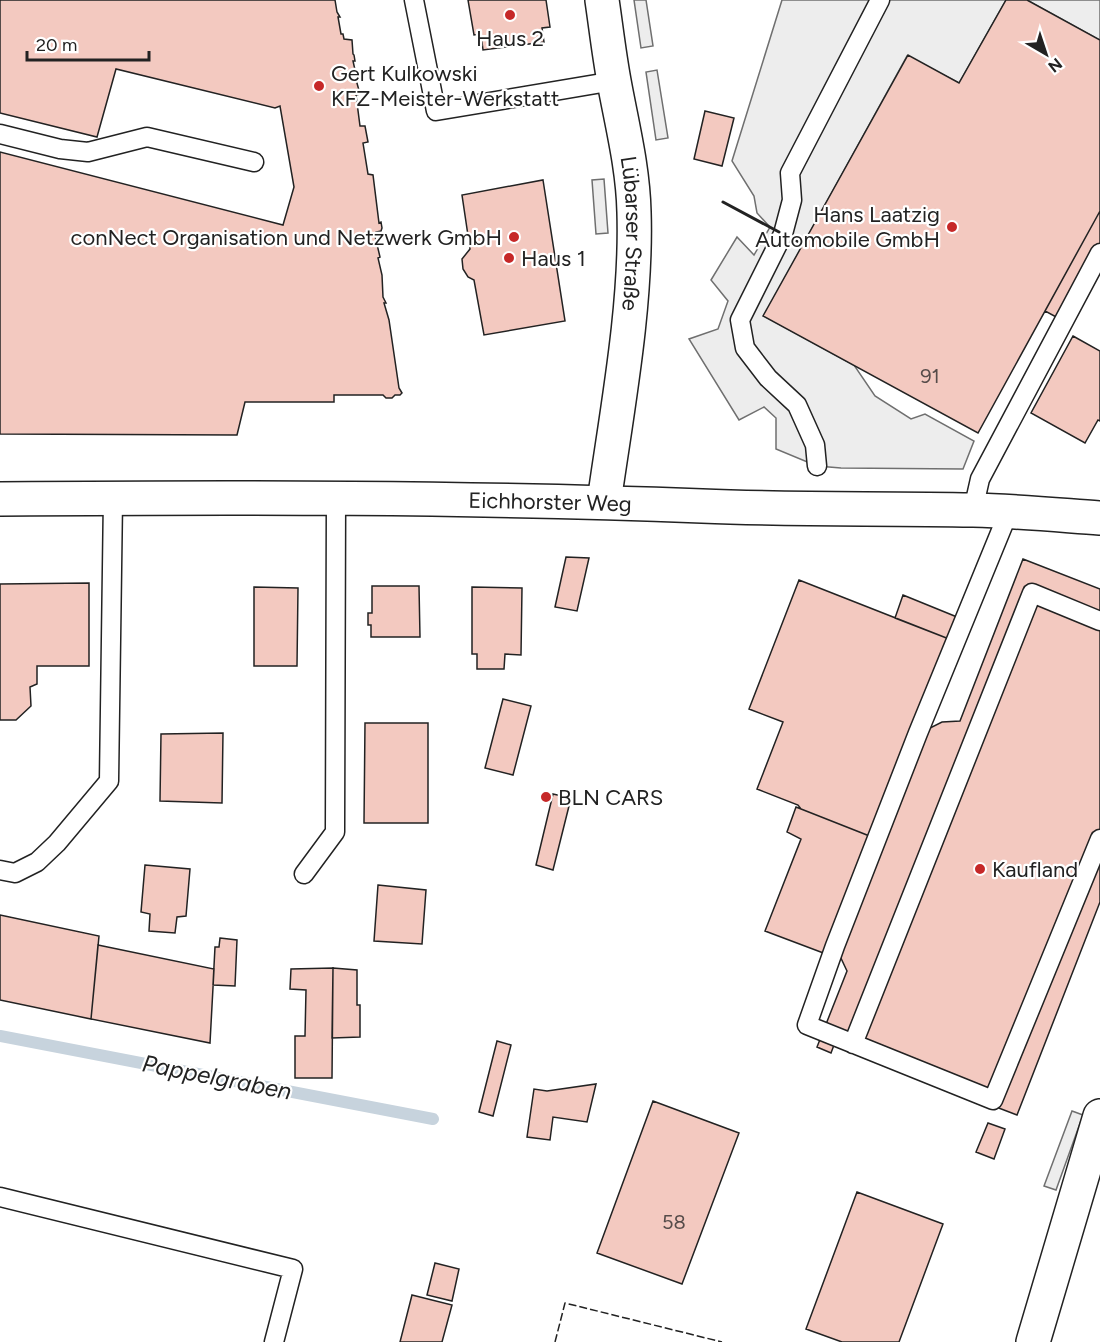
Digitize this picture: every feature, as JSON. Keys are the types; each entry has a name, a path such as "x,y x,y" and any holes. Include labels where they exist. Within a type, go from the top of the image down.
{"main road":[{"name":"Lübarser Straße","path":"602,0 614,81 628,151 634,211 634,253 626,340 604,502"},
{"name":"Eichhorster Weg","path":"0,499 336,498 604,502 878,510 1010,511 1100,518"},
{"path":"1033,1342 1100,1116"}],"lane":[{"path":"414,0 436,111 614,81"},
{"path":"818,466 815,445 797,405 768,378 746,348 740,320 783,234 792,200 790,173 880,0"},
{"path":"0,134 60,149 88,152 147,137 254,162"},
{"path":"973,510 980,479 1100,254"},
{"path":"0,870 15,873 37,862 57,843 109,781 113,498"},
{"path":"304,874 335,832 336,498"},
{"path":"1010,511 918,733 835,946 807,1025 993,1100 1100,839"},
{"path":"853,1044 1032,593 1100,621"},
{"path":"0,1197 293,1269 274,1342"}],"shaded area":[{"path":"634,0 646,0 653,46 641,48"},
{"path":"782,0 1006,0 959,83 907,56 764,316 854,365 875,396 911,419 925,414 974,441 963,469 817,466 776,449 776,418 764,407 739,420 689,339 718,329 728,301 711,280 737,237 754,255 770,227 757,213 754,196 732,161"},
{"path":"1027,0 1100,0 1100,40"},
{"path":"657,70 668,138 656,140 646,72"},
{"path":"604,179 608,233 596,234 592,180"},
{"path":"1072,1111 1083,1115 1056,1190 1044,1186"}],"building":[{"path":"0,0 335,0 340,17 338,17 341,34 344,39 352,40 355,61 353,61 357,76 355,76 360,94 356,95 360,126 365,126 368,142 363,143 368,174 373,175 379,223 381,222 382,228 381,231 376,232 377,236 375,236 380,257 378,258 382,275 383,297 389,320 399,388 402,393 392,398 386,398 383,395 334,395 334,402 245,402 237,435 0,434 0,152 283,225 294,187 280,106 275,108 116,69 97,137 0,113"},
{"name":"Haus 2","path":"468,0 546,0 550,27 542,28 544,42 483,50 481,34 474,35"},
{"name":"Hans Laatzig Automobile GmbH","path":"1006,0 1027,0 1100,40 1100,211 978,433 763,316 908,55 959,83"},
{"path":"705,111 734,118 722,166 694,159"},
{"name":"Haus 1","path":"543,180 565,321 484,335 474,280 468,277 463,269 462,259 470,249 462,195"},
{"path":"1100,211 1100,271 1058,318 1045,311"},
{"path":"1073,336 1100,351 1100,421 1098,420 1085,443 1031,413"},
{"path":"566,557 589,558 577,611 555,607"},
{"name":"Kaufland","path":"1023,559 1100,589 1100,902 1017,1115 834,1045 831,1053 817,1047 847,971 839,954 926,730 942,722 960,721"},
{"path":"799,580 949,639 872,837 757,789 783,722 749,709"},
{"path":"89,583 89,666 37,666 37,684 30,687 31,706 16,720 0,720 0,584"},
{"path":"372,586 419,586 420,637 371,637 368,613 372,613"},
{"path":"254,587 298,588 297,666 254,666"},
{"path":"472,587 522,588 521,655 505,654 504,669 477,669 477,654 472,654"},
{"path":"903,595 957,617 949,639 895,618"},
{"path":"503,699 531,706 513,775 485,768"},
{"path":"365,723 428,723 428,823 364,823"},
{"path":"223,733 222,803 160,801 161,734"},
{"path":"553,794 571,798 553,870 536,865"},
{"path":"796,807 872,837 826,954 765,931 801,839 787,832"},
{"path":"145,865 190,869 186,916 177,917 175,933 149,931 150,914 141,912"},
{"path":"378,885 426,890 422,944 374,941"},
{"path":"0,915 99,936 91,1019 0,1000"},
{"path":"220,938 237,940 235,986 213,985 215,947 219,947"},
{"path":"98,945 214,969 210,1043 91,1019"},
{"path":"333,968 332,1078 295,1078 295,1036 305,1036 306,990 290,989 291,969"},
{"path":"333,968 357,970 360,1037 332,1038"},
{"path":"497,1041 511,1045 493,1116 479,1112"},
{"path":"596,1084 587,1122 553,1117 550,1140 527,1137 534,1089 547,1091"},
{"path":"653,1101 739,1133 682,1284 597,1253"},
{"path":"988,1123 1005,1129 994,1159 976,1152"},
{"path":"857,1192 943,1224 899,1342 842,1342 806,1329"},
{"path":"435,1263 459,1269 452,1301 427,1295"},
{"path":"412,1295 452,1305 442,1342 400,1342"}],"waterway":[{"name":"Pappelgraben","path":"0,1036 433,1119"}],"fence":[{"path":"555,1342 565,1303 722,1342"}],"wall":[{"path":"723,202 779,232"},
{"path":"787,236 803,244"}],"place":[{"name":"Haus 2","path":"510,15"},
{"name":"Gert Kulkowski KFZ-Meister-Werkstatt","path":"319,86"},
{"name":"Hans Laatzig Automobile GmbH","path":"952,227"},
{"name":"conNect Organisation und Netzwerk GmbH","path":"514,237"},
{"name":"Haus 1","path":"509,258"},
{"name":"BLN CARS","path":"546,797"},
{"name":"Kaufland","path":"980,869"}]}
